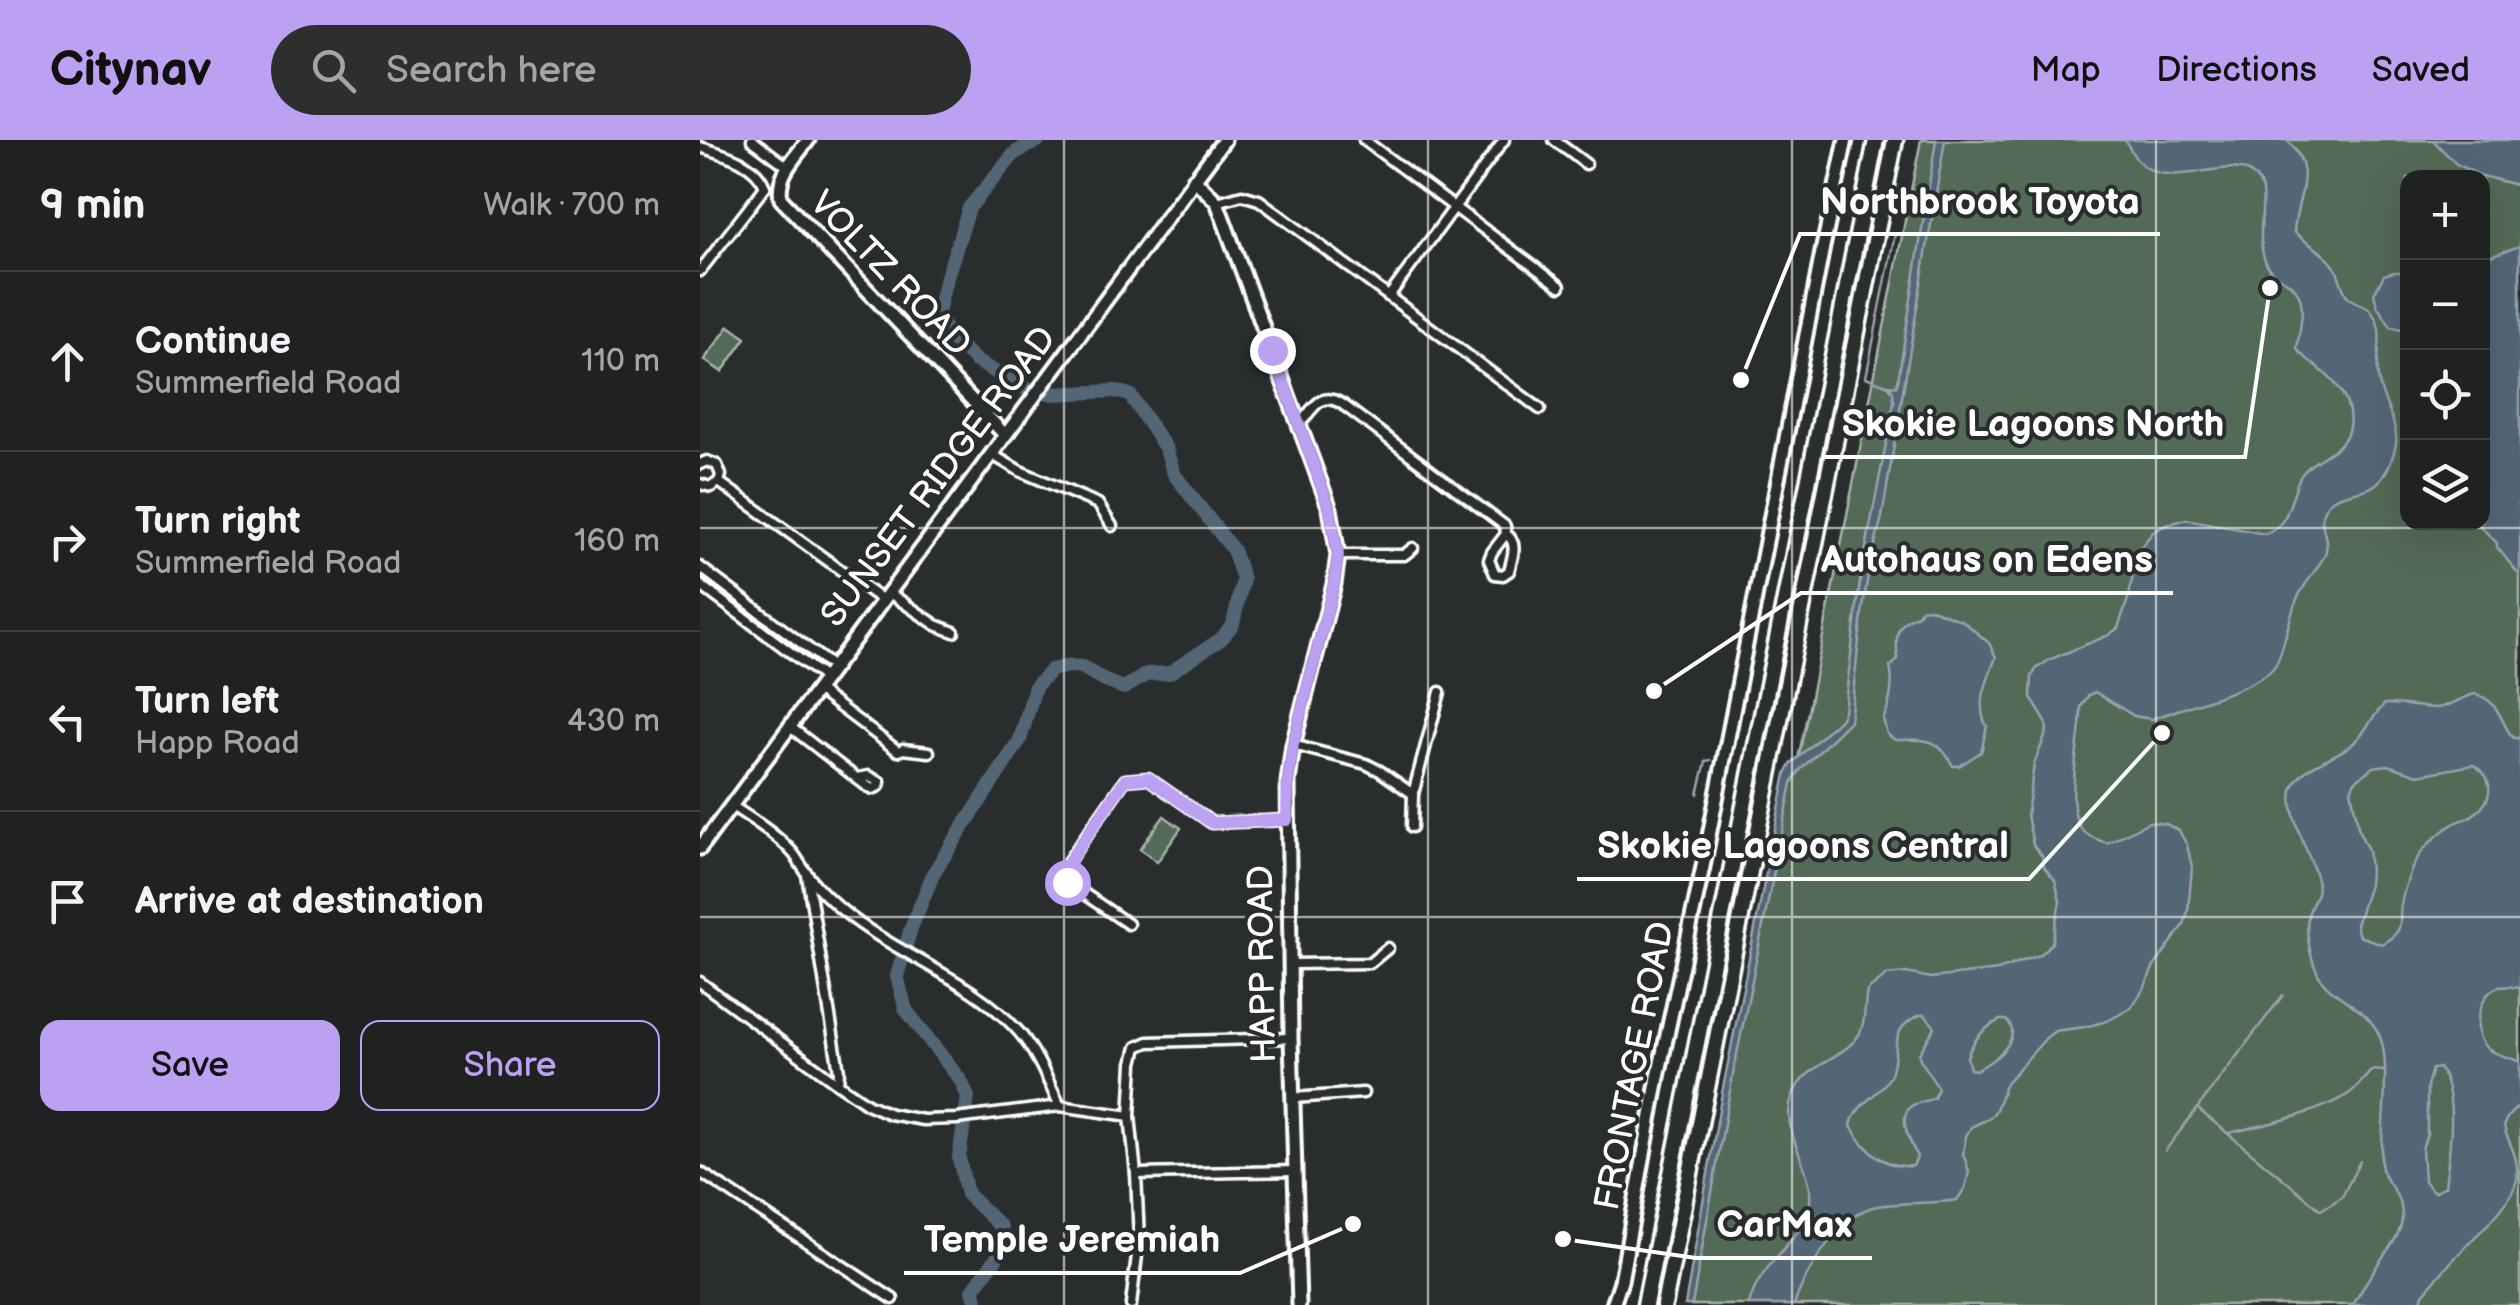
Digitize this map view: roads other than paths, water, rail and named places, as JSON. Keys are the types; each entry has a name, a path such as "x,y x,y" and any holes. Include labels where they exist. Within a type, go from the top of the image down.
{"highway":[{"path":"1643,1305 1876,140"},
{"path":"1666,1305 1895,140"}],"street":[{"path":"752,140 788,167"},
{"name":"VOLTZ ROAD","path":"808,140 783,174 779,188 785,204 1006,435"},
{"name":"SUNSET RIDGE ROAD","path":"700,848 1224,140"},
{"path":"1364,140 1560,286"},
{"path":"1389,296 1504,140"},
{"path":"1554,140 1586,164"},
{"name":"FRONTAGE ROAD","path":"1613,1305 1622,1281 1658,1077 1846,140"},
{"path":"700,147 741,162 762,178 765,187"},
{"name":"HAPP ROAD","path":"1194,179 1217,202 1330,510 1338,555 1293,744 1288,782 1299,1305"},
{"path":"765,187 779,188"},
{"path":"700,271 765,187"},
{"path":"1217,202 1242,195 1259,200 1540,408"},
{"path":"1299,425 1319,402 1331,398 1504,526 1514,545 1509,571 1502,576 1490,568 1489,560 1506,534"},
{"path":"991,454 1020,471 1098,504 1112,526"},
{"path":"700,464 717,464 721,475 719,482 711,486 700,484"},
{"path":"719,482 885,596 954,632"},
{"path":"1338,555 1404,555 1414,548"},
{"path":"700,567 829,672"},
{"path":"700,585 829,672"},
{"path":"816,690 898,751 929,752"},
{"path":"1412,827 1413,794 1440,692"},
{"path":"789,726 858,778"},
{"path":"1293,744 1366,764 1413,794"},
{"path":"1128,924 1067,882 1070,860 1125,780 1148,778 1212,823 1287,820"},
{"path":"732,806 778,838 838,907 996,1010 1021,1034 1060,1106"},
{"path":"807,874 838,1084"},
{"path":"1292,964 1370,963 1388,948"},
{"path":"700,982 838,1084 890,1114 923,1120 956,1119 1060,1106 1130,1116"},
{"path":"1131,1305 1139,1239 1130,1116 1137,1048 1148,1042 1291,1038"},
{"path":"1293,1098 1363,1093"},
{"path":"1136,1174 1294,1171"},
{"path":"700,1172 893,1299"}],"water":[{"path":"1936,140 1945,140 1882,517 1869,568 1850,721 1799,771 1792,783 1732,1079 1692,1305 1685,1305 1722,1093 1786,774 1792,763 1844,711 1861,574 1894,402 1888,385 1896,386 1898,381"},
{"path":"2125,140 2287,140 2297,152 2304,173 2294,232 2330,261 2346,294 2368,308 2376,319 2378,377 2396,434 2393,457 2376,484 2336,498 2324,510 2325,554 2297,599 2279,657 2268,673 2239,689 2152,719 2134,716 2095,692 2081,707 2074,786 2075,816 2080,827 2107,843 2149,822 2166,824 2179,831 2192,867 2184,925 2131,1008 2107,1021 2055,1031 2046,1038 2006,1083 1990,1118 1971,1127 1966,1136 1963,1154 1969,1171 1957,1200 1864,1210 1826,1245 1794,1305 1749,1305 1761,1277 1798,1232 1809,1208 1808,1180 1790,1125 1792,1097 1805,1077 1858,1036 1867,991 1887,975 1907,973 1931,978 1998,970 2039,955 2052,943 2060,901 2055,880 2033,845 2027,815 2034,764 2047,731 2046,722 2031,698 2032,676 2037,668 2118,628 2135,563 2153,532 2186,519 2265,534 2274,530 2285,518 2303,472 2336,448 2347,434 2350,418 2342,393 2297,349 2300,297 2290,284 2271,271 2263,254 2259,182 2249,172 2235,168 2185,174 2151,170 2137,160","holes":["1925,1015 1935,1027 1919,1054 1938,1088 1934,1098 1912,1105 1906,1112 1907,1132 1917,1157 1913,1166 1903,1166 1876,1156 1851,1126 1857,1111 1890,1076 1898,1035","2000,1020 2006,1020 2011,1027 2009,1042 1990,1062 1970,1069 1967,1057 1972,1045"]},
{"path":"2433,140 2520,140 2520,186 2490,178 2490,170 2469,170 2456,164"},
{"path":"2520,246 2520,576 2484,530 2490,530 2490,256"},
{"path":"2400,272 2400,329 2391,327 2377,306 2374,294 2384,275"},
{"path":"1929,608 1963,621 1989,643 1996,657 1982,702 1987,726 1981,752 1959,766 1953,766 1941,749 1929,741 1895,740 1887,734 1883,719 1891,694 1890,667 1898,660 1898,632 1921,609"},
{"path":"2475,694 2490,701 2513,738 2520,738 2520,988 2502,987 2490,992 2478,1023 2480,1039 2487,1048 2520,1062 2520,1104 2504,1127 2516,1160 2517,1180 2502,1208 2423,1294 2420,1305 2353,1305 2396,1238 2402,1215 2381,1159 2384,1053 2377,1030 2369,1020 2331,990 2314,966 2307,926 2317,882 2294,816 2292,792 2306,771 2356,741 2385,704 2436,708","holes":["2388,765 2418,775 2473,765 2485,776 2489,789 2481,808 2445,829 2420,854 2404,893 2399,929 2382,944 2359,936 2356,925 2370,870 2351,790 2355,781 2373,767","2439,1068 2449,1094 2451,1125 2445,1186 2434,1192 2424,1181 2422,1149 2427,1134 2427,1086 2432,1069"]}],"waterway":[{"path":"978,1305 973,1290 1006,1245 1001,1227 967,1194 959,1158 968,1097 961,1081 906,1010 897,976 911,928 934,872 1020,740 1035,687 1051,670 1082,667 1124,688 1147,674 1169,673 1221,639 1233,624 1243,579 1233,550 1174,474 1166,449 1130,395 1115,391 1053,394 1021,387 976,361 948,335 938,313 969,208 1015,153 1039,140"},
{"path":"1891,387 1866,377 1895,234"},
{"path":"1698,794 1706,761 1711,760"},
{"path":"2165,1151 2283,995"},
{"path":"2229,1133 2324,1107 2350,1093 2372,1070 2384,1071"},
{"path":"2198,1109 2321,1210 2342,1197 2360,1161"}],"place":[{"name":"Skokie Lagoons North","path":"2270,288"},
{"name":"Northbrook Toyota","path":"1741,380"},
{"name":"Autohaus on Edens","path":"1654,691"},
{"name":"Skokie Lagoons Central","path":"2162,733"},
{"name":"Temple Jeremiah","path":"1353,1224"},
{"name":"CarMax","path":"1563,1239"}]}
